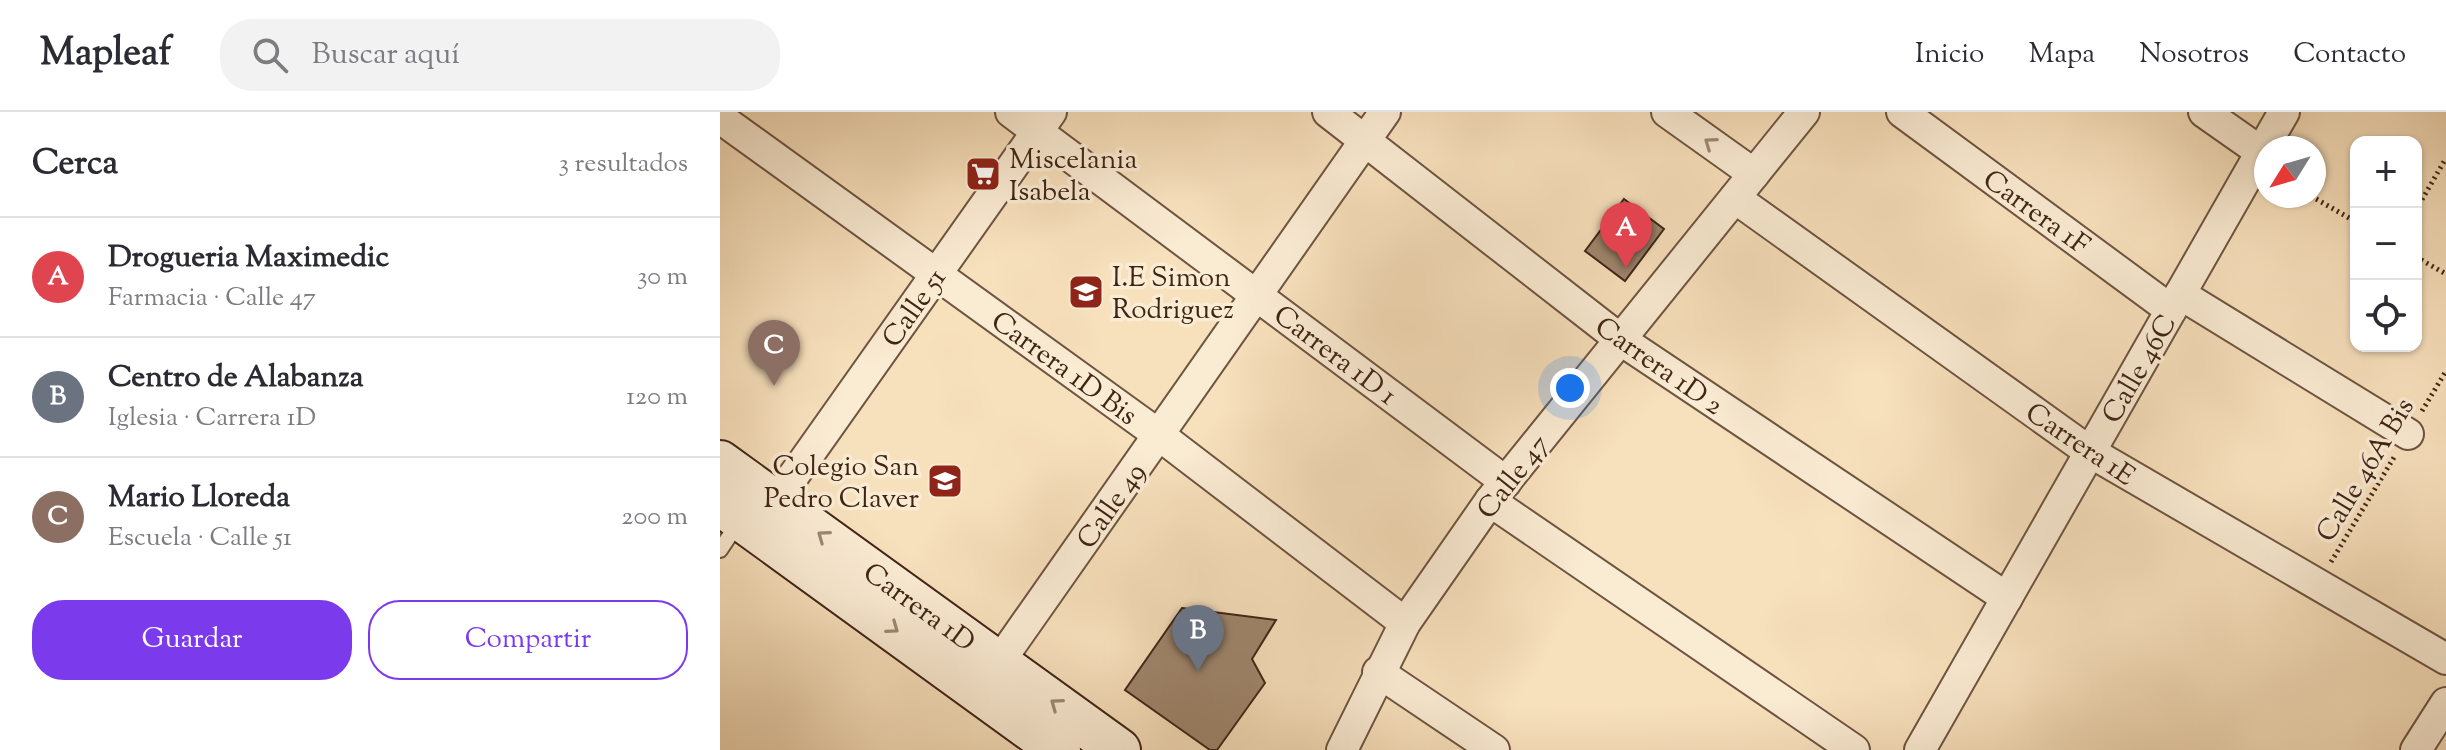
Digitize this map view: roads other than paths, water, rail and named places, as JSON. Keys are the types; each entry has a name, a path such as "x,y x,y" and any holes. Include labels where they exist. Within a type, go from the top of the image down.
{"street":[{"name":"Carrera 1D 1","path":"1011,112 1044,122 1498,492 1854,750"},
{"name":"Carrera 1D 2","path":"1328,112 1621,340 2007,598"},
{"name":"Calle 49","path":"999,662 1385,112"},
{"path":"1667,112 1754,174"},
{"name":"Calle 47","path":"1342,750 1378,672 1405,623 1498,492 1804,112"},
{"name":"Carrera 1F","path":"1902,112 2176,302 2408,434"},
{"path":"2204,112 2254,147"},
{"name":"Calle 46C","path":"2270,136 2284,112"},
{"name":"Carrera 1D Bis","path":"720,118 1159,435 1405,623"},
{"name":"Calle 51","path":"739,519 936,274 1044,122"},
{"name":"Calle 46C","path":"1920,750 2254,164"},
{"name":"Carrera 1E","path":"1735,198 2090,452 2316,587 2446,659"},
{"name":"Carrera 1D","path":"720,462 739,519 1059,750"},
{"name":"Carrera 1D","path":"739,519 999,662 1119,750"},
{"path":"1378,672 1494,750"},
{"path":"2416,750 2446,703"}],"place":[{"name":"Miscelania Isabela","path":"983,174"},
{"name":"Drogueria Maximedic","path":"1626,268"},
{"name":"I.E Simon Rodriguez","path":"1086,292"},
{"name":"Mario Lloreda","path":"774,386"},
{"name":"Colegio San Pedro Claver","path":"945,481"},
{"name":"Centro de Alabanza","path":"1198,671"}]}
